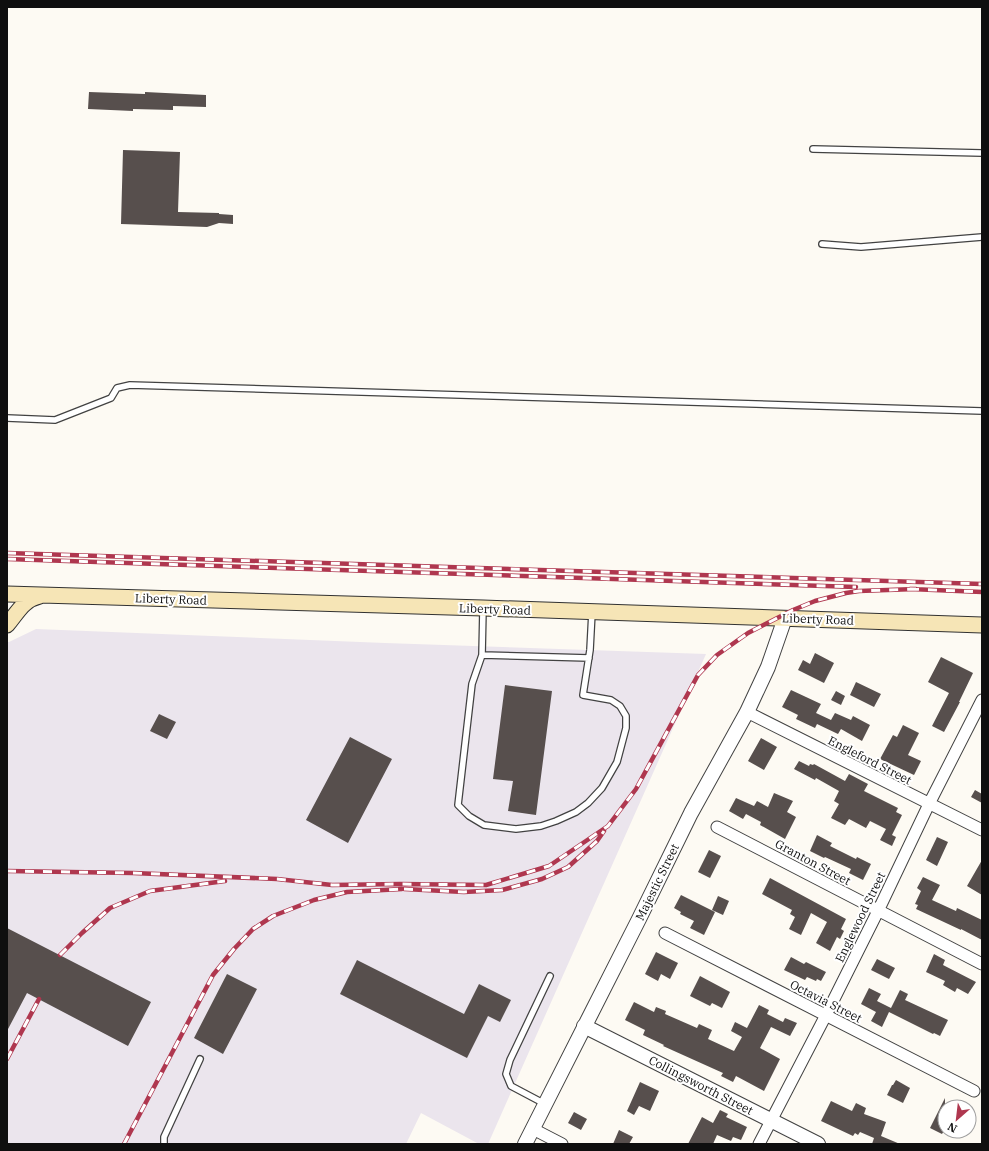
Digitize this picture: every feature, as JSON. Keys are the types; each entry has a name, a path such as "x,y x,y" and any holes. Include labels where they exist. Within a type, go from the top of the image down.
{"main road":[{"name":"Liberty Road","path":"7,594 982,625"},
{"path":"7,625 24,603 35,597 43,595"}],"street":[{"name":"Majestic Street","path":"525,1144 691,813 747,712 768,668 785,618"},
{"name":"Englewood Street","path":"759,1144 826,1015 929,804 982,700"},
{"name":"Engleford Street","path":"747,712 982,830"},
{"name":"Granton Street","path":"717,827 982,964"},
{"name":"Octavia Street","path":"665,933 974,1091"},
{"name":"Collingsworth Street","path":"584,1026 818,1144"},
{"path":"533,1129 562,1144"}],"lane":[{"path":"813,149 982,153"},
{"path":"822,244 861,247 982,237"},
{"path":"7,418 54,420 110,398 117,388 130,386 982,411"},
{"path":"483,608 482,655 472,684 458,805 469,816 484,825 516,829 541,826 576,812 588,803 602,788 616,762 626,728 626,716 620,706 611,700 583,695 589,658 592,612"},
{"path":"482,655 589,658"},
{"path":"545,1104 511,1086 506,1074 510,1060 550,976"},
{"path":"164,1144 164,1137 200,1059"}],"shaded area":[{"path":"36,629 706,654 488,1144 479,1144 421,1113 406,1144 7,1144 7,642"}],"building":[{"path":"89,92 145,94 145,92 206,95 206,107 173,106 173,110 133,109 133,111 88,109"},
{"path":"123,150 180,152 178,212 219,213 233,215 233,224 219,223 207,227 121,224"},
{"path":"815,653 834,663 824,683 798,670 803,660 810,664"},
{"path":"941,657 973,673 944,732 932,726 949,693 928,682"},
{"path":"856,682 881,694 874,707 850,695"},
{"path":"505,685 552,691 536,815 508,811 513,781 493,779"},
{"path":"791,690 821,704 816,713 831,720 835,713 851,720 853,716 870,725 862,741 841,729 838,734 817,724 815,728 796,719 798,715 782,707"},
{"path":"836,691 845,696 841,705 831,700"},
{"path":"159,714 176,722 167,739 150,731"},
{"path":"903,725 919,733 908,755 921,761 914,775 880,759 893,735 897,737"},
{"path":"350,737 392,759 348,843 306,820"},
{"path":"761,738 777,747 764,770 748,761"},
{"path":"799,761 809,766 810,764 814,764 845,781 849,774 868,784 864,791 898,808 896,812 902,815 892,835 896,837 892,846 880,840 886,829 870,821 866,828 849,819 845,825 831,818 839,804 834,801 839,791 816,778 815,780 794,769"},
{"path":"975,790 982,794 982,803 971,797"},
{"path":"774,793 793,801 787,812 796,817 785,839 760,825 761,822 746,814 743,819 729,811 736,798 754,806 757,801 768,807"},
{"path":"817,835 832,843 830,846 856,859 857,857 871,864 863,880 849,873 851,869 810,851"},
{"path":"937,837 948,842 937,866 926,860"},
{"path":"709,850 721,856 710,878 698,872"},
{"path":"982,860 982,895 967,886"},
{"path":"923,877 940,885 932,900 956,911 957,908 982,920 982,940 916,909 918,905 915,904 921,891 917,888"},
{"path":"770,878 846,919 841,929 844,931 840,939 837,937 830,951 816,943 827,922 811,913 801,935 789,929 795,917 790,914 792,910 762,894"},
{"path":"681,895 715,912 704,935 690,928 694,921 680,914 681,912 674,908"},
{"path":"718,896 729,901 723,915 712,910"},
{"path":"7,928 151,1002 128,1046 27,993 7,1031"},
{"path":"656,952 678,963 670,979 661,974 658,981 645,974"},
{"path":"934,954 945,960 943,965 976,982 968,994 957,988 955,992 943,985 945,981 926,972"},
{"path":"791,957 804,964 806,962 826,972 821,981 817,979 816,981 807,977 805,980 784,970"},
{"path":"877,959 895,968 889,979 871,970"},
{"path":"357,960 464,1014 479,984 511,1000 500,1022 488,1016 467,1058 340,994"},
{"path":"227,974 257,989 223,1054 194,1038"},
{"path":"700,976 730,992 722,1008 712,1003 710,1006 690,996"},
{"path":"869,988 881,994 877,1001 891,1008 900,990 908,994 905,1000 948,1020 940,1036 889,1012 882,1027 871,1021 876,1012 861,1004"},
{"path":"634,1002 654,1012 656,1007 666,1011 665,1014 697,1028 699,1024 712,1030 708,1039 734,1051 742,1037 731,1031 735,1022 747,1028 759,1005 769,1010 767,1014 783,1022 785,1018 797,1023 790,1036 771,1027 760,1048 780,1059 764,1091 736,1076 733,1082 721,1076 723,1073 663,1046 664,1045 643,1035 645,1030 625,1020"},
{"path":"896,1080 910,1088 903,1103 887,1095"},
{"path":"640,1082 659,1091 650,1111 639,1106 634,1115 627,1111"},
{"path":"831,1101 852,1111 856,1103 866,1108 864,1114 886,1122 881,1136 900,1144 872,1144 874,1138 860,1132 858,1135 855,1133 853,1136 821,1121"},
{"path":"720,1110 728,1114 726,1117 747,1127 741,1140 733,1137 731,1141 717,1135 713,1144 688,1144 702,1117 713,1123"},
{"path":"574,1112 587,1119 581,1130 568,1123"},
{"path":"937,1114 937,1132 930,1128"},
{"path":"619,1130 633,1137 629,1144 613,1144"}],"railway":[{"path":"7,553 982,584"},
{"path":"7,559 856,587"},
{"path":"910,589 982,592"},
{"path":"7,871 133,873 277,879 332,885 486,885 549,866 608,826 636,789 698,675 717,655 748,633 793,610 815,601 859,591 916,589"},
{"path":"404,889 464,892 502,890 542,879 568,867 597,841 604,831"},
{"path":"60,955 110,908 150,891 225,881"},
{"path":"124,1144 213,975 234,949 253,929 273,916 314,900 347,892 402,889"},
{"path":"7,1059 39,999"}]}
